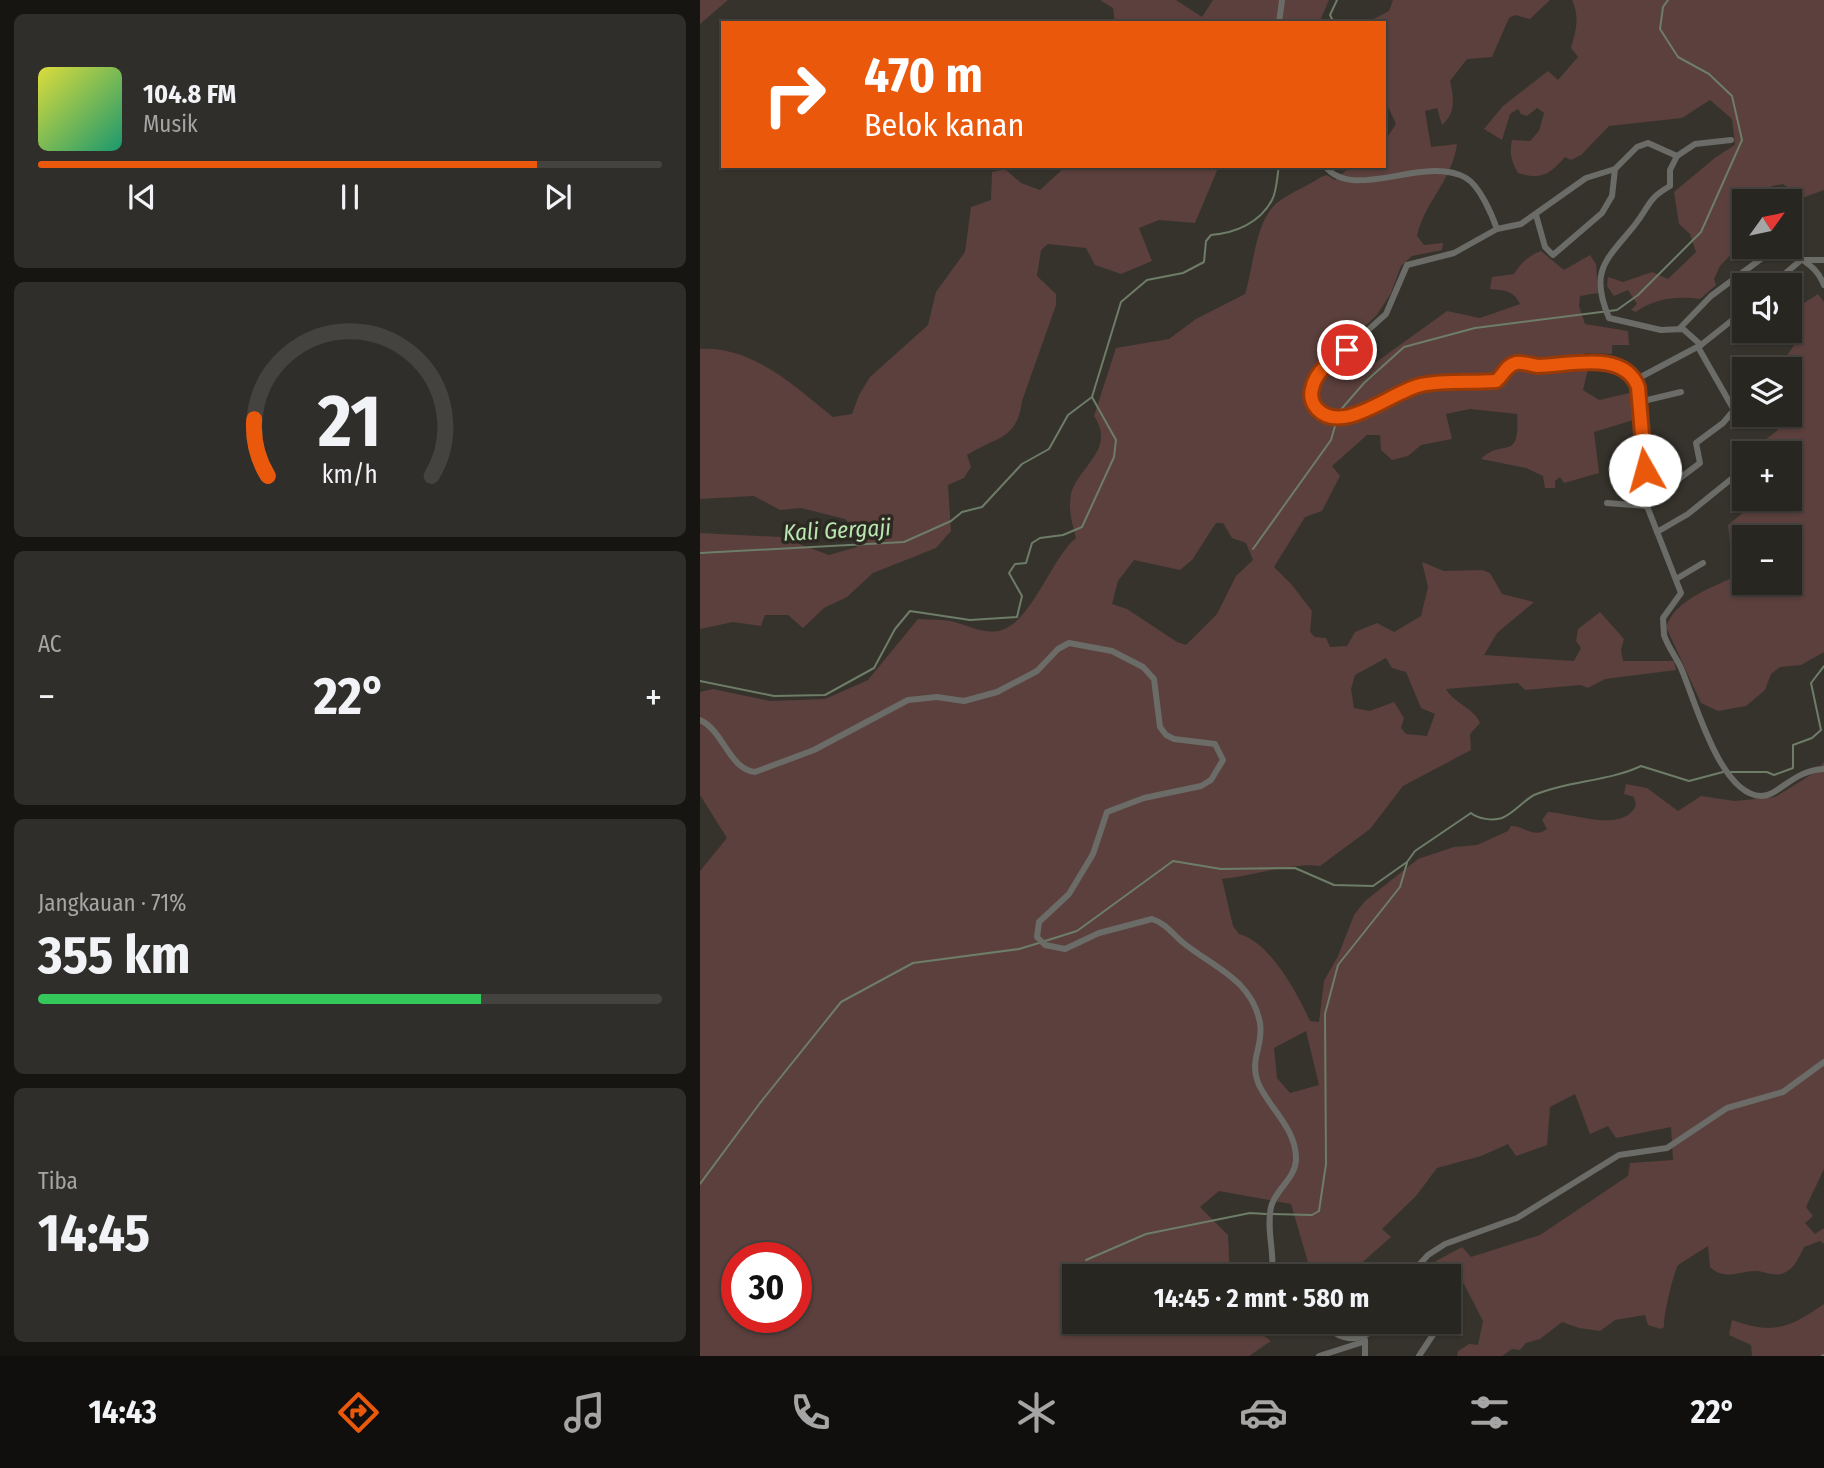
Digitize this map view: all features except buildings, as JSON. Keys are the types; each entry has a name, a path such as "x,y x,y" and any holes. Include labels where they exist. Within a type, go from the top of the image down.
{"street":[{"path":"1279,21 1282,0"},
{"path":"1647,496 1664,490 1700,463 1695,446 1697,441 1723,423 1734,410 1690,333 1679,329 1661,330 1609,317 1604,306 1599,275 1606,258 1634,226 1658,191 1670,186 1670,170 1677,156 1695,144 1731,140"},
{"path":"1677,156 1643,143 1615,170 1586,178 1521,224 1497,229 1492,235 1454,253 1407,265 1386,314 1327,365 1314,382 1313,403 1321,411 1336,417 1353,416 1414,387 1456,380 1496,381 1506,368 1517,363 1537,366 1572,362 1601,363 1615,366 1635,380 1647,506 1681,593 1663,618 1664,635 1725,768 1731,778 1747,791 1763,796 1779,789 1796,775 1824,769"},
{"path":"1327,168 1335,177 1345,180 1376,179 1415,171 1462,176 1477,190 1497,229"},
{"path":"1536,215 1545,247 1551,254 1555,254 1602,213 1612,196 1615,170"},
{"path":"1679,329 1711,296 1761,259"},
{"path":"1801,260 1816,268 1824,285"},
{"path":"1786,273 1801,260 1824,260"},
{"path":"1635,380 1699,346 1732,320"},
{"path":"1639,402 1681,392"},
{"path":"1657,531 1688,514 1732,477"},
{"path":"1607,503 1647,506"},
{"path":"1676,579 1703,562"},
{"path":"700,720 711,726 739,764 755,772 814,750 908,700 937,697 964,701 997,692 1037,671 1058,649 1069,643 1112,651 1143,667 1154,679 1160,727 1166,735 1174,739 1215,744 1223,760 1211,780 1201,786 1144,798 1107,812 1093,853 1069,894 1040,922 1037,937 1045,945 1065,949 1099,933 1152,919 1161,922 1182,942 1242,986 1255,1004 1261,1032 1253,1066 1259,1085 1292,1136 1296,1161 1271,1210 1273,1264"},
{"path":"1420,1264 1428,1255 1446,1244 1517,1218 1619,1156 1667,1148 1727,1108 1783,1092 1824,1062"},
{"path":"1340,1334 1364,1340"},
{"path":"1319,1356 1364,1340 1370,1334"},
{"path":"1419,1356 1433,1334"},
{"path":"1364,1340 1365,1356"}],"shaded area":[{"path":"700,0 728,0 700,24"},
{"path":"1100,0 1176,0 1202,17 1213,0 1329,0 1320,21 1115,21 1113,8"},
{"path":"1393,0 1550,0 1530,19 1515,15 1509,18 1492,57 1467,59 1450,81 1453,105 1450,115 1442,125 1437,108 1425,111 1431,147 1457,144 1450,169 1426,212 1417,236 1424,245 1443,243 1442,250 1412,256 1401,266 1391,293 1377,315 1351,339 1361,350 1356,354 1362,366 1368,368 1447,311 1480,318 1520,304 1515,296 1508,292 1490,289 1492,277 1514,274 1525,260 1536,253 1541,251 1564,270 1590,255 1596,264 1598,293 1580,296 1579,306 1585,324 1628,331 1629,345 1612,345 1612,354 1585,353 1588,369 1583,390 1599,400 1634,392 1637,419 1594,432 1599,473 1564,483 1560,477 1555,481 1555,488 1545,488 1543,476 1526,468 1481,459 1513,444 1516,439 1517,414 1470,409 1446,414 1452,439 1421,445 1408,456 1392,460 1381,450 1380,435 1367,435 1332,466 1340,476 1322,511 1305,517 1274,567 1312,611 1310,632 1315,637 1326,638 1330,647 1347,646 1355,632 1377,623 1394,632 1421,616 1428,587 1422,562 1444,571 1482,570 1490,573 1502,594 1534,602 1497,633 1484,655 1574,661 1581,648 1576,641 1578,629 1600,612 1624,639 1621,650 1623,661 1674,661 1676,670 1605,679 1588,688 1581,685 1525,690 1518,683 1446,689 1454,699 1473,713 1480,723 1470,734 1471,750 1403,786 1370,829 1320,866 1285,868 1222,879 1233,926 1239,934 1250,939 1271,957 1290,983 1310,1021 1319,1022 1324,981 1338,956 1354,915 1365,901 1418,859 1454,847 1477,845 1508,831 1511,826 1542,832 1547,829 1542,820 1548,812 1597,820 1621,818 1630,814 1636,805 1634,797 1624,794 1626,784 1647,788 1678,811 1701,796 1735,801 1775,797 1814,773 1824,762 1824,1169 1806,1207 1813,1216 1805,1223 1815,1234 1824,1228 1824,1244 1820,1241 1804,1247 1791,1268 1777,1275 1757,1271 1722,1274 1710,1267 1708,1246 1678,1265 1664,1327 1661,1329 1648,1325 1645,1315 1615,1320 1600,1331 1562,1322 1540,1339 1526,1343 1520,1350 1512,1349 1502,1356 1457,1356 1458,1351 1469,1344 1478,1345 1483,1321 1461,1282 1461,1264 1436,1264 1436,1261 1462,1247 1471,1257 1540,1235 1628,1176 1630,1163 1673,1160 1671,1127 1616,1138 1608,1126 1590,1134 1575,1094 1550,1107 1547,1145 1516,1156 1508,1144 1481,1156 1437,1168 1416,1196 1382,1229 1391,1237 1360,1264 1308,1264 1291,1204 1219,1191 1200,1207 1228,1235 1229,1264 1062,1264 1062,1334 1262,1334 1271,1341 1249,1356 700,1356 700,871 727,838 700,795 700,692 713,689 770,701 825,699 868,680 918,619 950,621 992,632 1010,626 1021,617 1067,547 1076,538 1070,511 1071,494 1098,448 1100,428 1094,416 1116,348 1169,339 1196,319 1245,294 1264,220 1283,198 1321,177 1327,175 1335,180 1349,168 1386,168 1386,139 1396,124 1386,102 1386,21 1370,21 1389,11","holes":["1216,523 1223,523 1232,538 1246,543 1253,560 1236,576 1217,614 1186,645 1177,642 1127,609 1112,604 1118,581 1134,560 1180,570 1192,560","1386,658 1392,668 1406,672 1421,708 1435,714 1427,736 1406,734 1401,728 1404,718 1394,702 1370,711 1354,708 1351,689 1355,675","1306,1031 1319,1085 1290,1093 1277,1078 1274,1048"]},
{"path":"1572,0 1824,0 1824,190 1802,198 1802,189 1790,189 1783,184 1770,189 1732,189 1732,254 1720,266 1714,279 1716,285 1700,299 1667,299 1636,312 1631,310 1637,304 1628,290 1614,296 1607,286 1608,277 1623,282 1652,272 1668,279 1696,252 1690,234 1679,224 1674,192 1735,145 1732,119 1710,100 1682,118 1609,126 1581,155 1571,160 1565,157 1549,172 1539,176 1518,173 1512,161 1511,149 1512,140 1530,141 1539,131 1544,113 1537,108 1527,116 1521,114 1518,109 1510,114 1502,140 1484,129 1503,106 1548,71 1558,80 1578,57 1571,48 1577,18"},
{"path":"1064,168 1218,168 1195,223 1159,220 1139,228 1152,261 1121,274 1095,265 1086,248 1048,244 1041,250 1037,276 1056,294 1056,305 1016,423 1004,435 967,455 971,467 964,478 948,485 951,531 936,548 873,573 847,597 824,608 803,628 788,615 765,615 761,626 733,622 700,629 700,533 780,537 829,555 857,547 856,531 845,519 801,508 780,510 754,496 700,499 700,349 738,354 755,361 788,381 833,417 852,414 870,377 928,325 936,292 965,252 971,207 991,200 992,172 1005,169 1021,183 1040,190"},
{"path":"1818,294 1824,302 1824,652 1801,665 1780,667 1771,674 1765,690 1746,706 1718,711 1701,703 1666,627 1678,608 1687,601 1732,578 1732,595 1802,595 1802,525 1732,525 1732,555 1728,525 1745,511 1802,511 1802,441 1764,441 1778,430 1776,427 1802,427 1802,357 1786,357 1796,343 1802,343 1802,304"},
{"path":"1824,1304 1824,1356 1752,1356 1751,1345 1729,1335 1732,1320 1759,1327 1781,1327 1801,1319"}],"waterway":[{"name":"Kali Gergaji","path":"1333,21 1330,15 1337,0"},
{"path":"1338,413 1364,383 1404,347 1475,328 1617,310 1638,295 1701,232 1742,140 1732,96 1709,74 1678,57 1660,29 1663,7 1668,0"},
{"name":"Kali Gergaji","path":"700,553 904,542 951,521 962,512 982,507 1022,464 1049,449 1068,415 1092,397 1121,302 1147,280 1183,273 1204,262 1206,241 1211,235 1229,232 1254,221 1274,196 1279,168"},
{"path":"700,681 774,696 825,695 874,668 895,629 910,611 970,620 1017,617 1022,596 1009,573 1015,564 1026,563 1032,543 1040,538 1063,535 1082,527 1114,457 1116,440 1092,397"},
{"path":"1253,549 1331,440 1337,419"},
{"path":"1729,772 1767,772 1774,775 1793,768 1793,745 1812,738 1821,730 1811,683 1824,666"},
{"path":"1045,941 1077,931 1173,861 1221,869 1295,868 1334,885 1373,886 1407,862 1415,851 1471,813 1486,819 1502,818 1534,795 1547,790 1615,775 1641,766 1689,781 1723,772"},
{"path":"1272,1214 1312,1215 1319,1211 1326,1164 1325,1014 1338,965 1400,887 1407,863"},
{"path":"700,1184 760,1103 841,1002 913,963 1019,949 1039,943"},
{"path":"1086,1260 1146,1234 1250,1213 1266,1214"}],"route":[{"path":"1347,350 1327,365 1312,387 1312,399 1316,407 1332,417 1353,416 1399,392 1424,384 1456,380 1496,381 1506,368 1517,363 1537,366 1581,362 1615,366 1633,377 1638,387 1645,470"}]}
